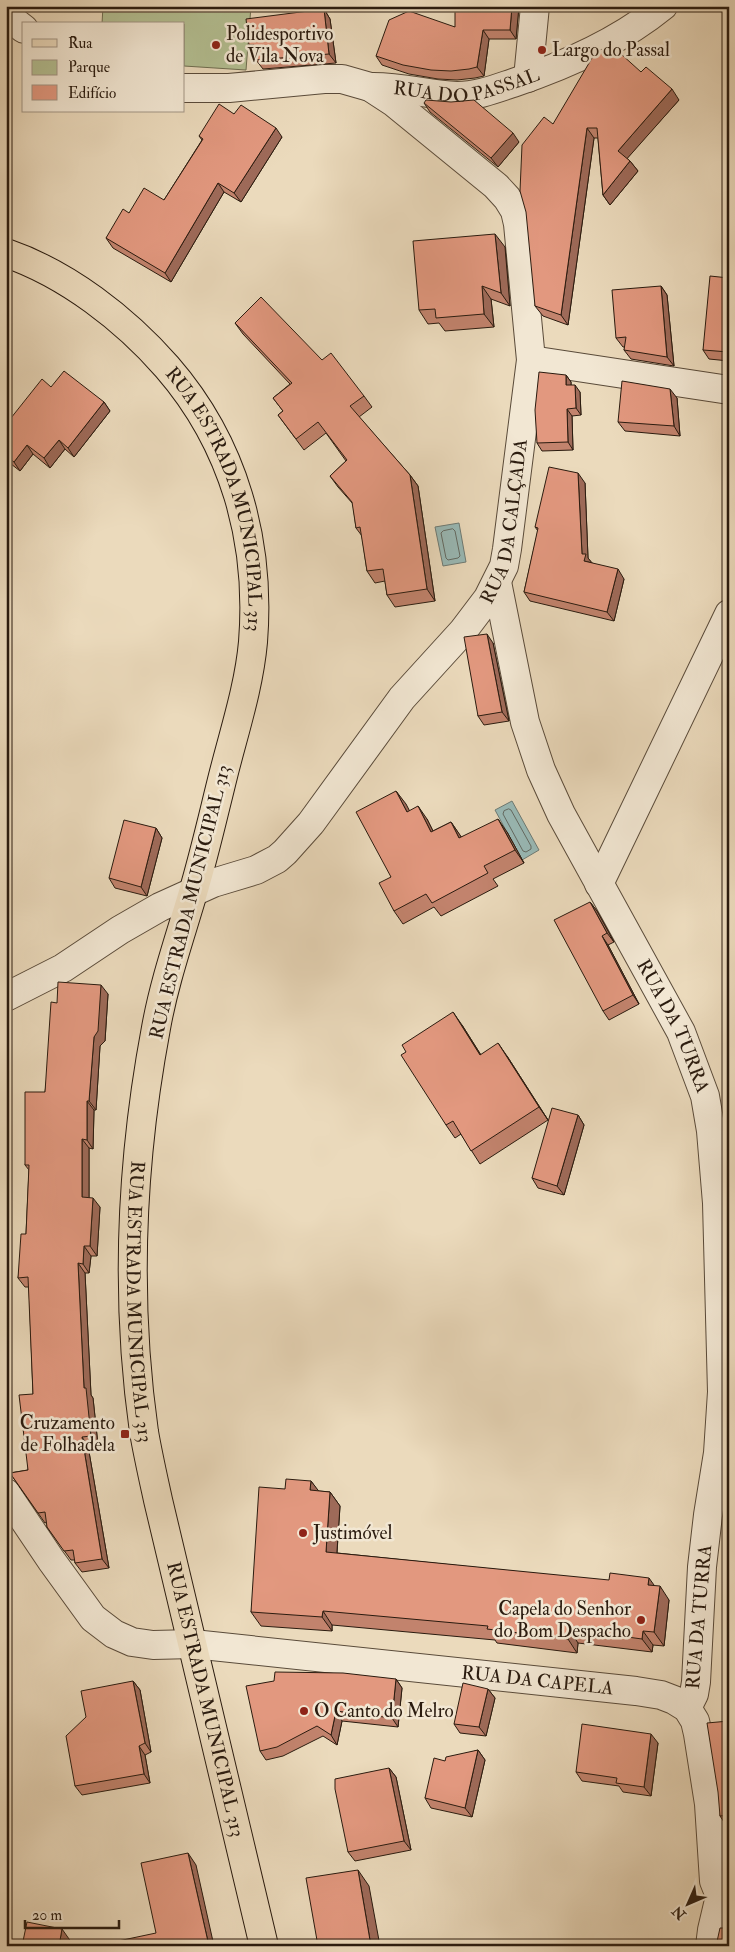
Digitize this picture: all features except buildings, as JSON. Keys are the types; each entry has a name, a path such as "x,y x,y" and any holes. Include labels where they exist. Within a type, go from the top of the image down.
{"main road":[{"name":"RUA ESTRADA MUNICIPAL 313","path":"6,254 24,260 67,282 96,302 154,352 189,392 214,435 230,469 240,498 246,524 253,581 253,644 246,688 194,892 168,973 156,1028 136,1170 132,1277 144,1432 158,1500 264,1946"}],"street":[{"path":"528,78 535,6"},
{"name":"RUA DO PASSAL","path":"370,87 400,88 458,96 481,93 528,78 584,56 623,34 663,6"},
{"path":"6,15 22,27"},
{"path":"185,88 229,88 333,78 352,80 370,87"},
{"name":"RUA DA CALÇADA","path":"6,997 63,968 146,914 194,892 266,865 277,859 293,844 320,810 394,708 416,681 463,631 498,582 504,566 507,549 531,360 518,224 515,211 507,198 484,175 393,102 370,87"},
{"path":"531,360 729,390"},
{"name":"RUA DA TURRA","path":"498,582 525,722 532,747 554,800 682,1032 705,1096 711,1131 717,1203 722,1392 718,1453 702,1567 696,1682 694,1694 687,1708"},
{"path":"599,884 729,614"},
{"name":"RUA DA CAPELA","path":"6,1493 93,1618 114,1634 132,1642 153,1645 193,1644 636,1691 668,1697 687,1708"},
{"path":"687,1708 698,1734 709,1804 714,1881 725,1901 712,1930 710,1946"}],"green space":[{"name":"Polidesportivo de Vila Nova","path":"103,6 251,6 246,70 185,66 185,22 102,22"}],"water":[{"path":"459,523 466,562 443,566 435,527"},
{"path":"512,801 539,850 522,860 495,810"}],"place":[{"name":"Polidesportivo de Vila Nova","path":"216,45"},
{"name":"Largo do Passal","path":"542,50"},
{"name":"Cruzamento de Folhadela","path":"125,1434"},
{"name":"Justimóvel","path":"303,1533"},
{"name":"Capela do Senhor do Bom Despacho","path":"641,1620"},
{"name":"O Canto do Melro","path":"304,1711"}]}
